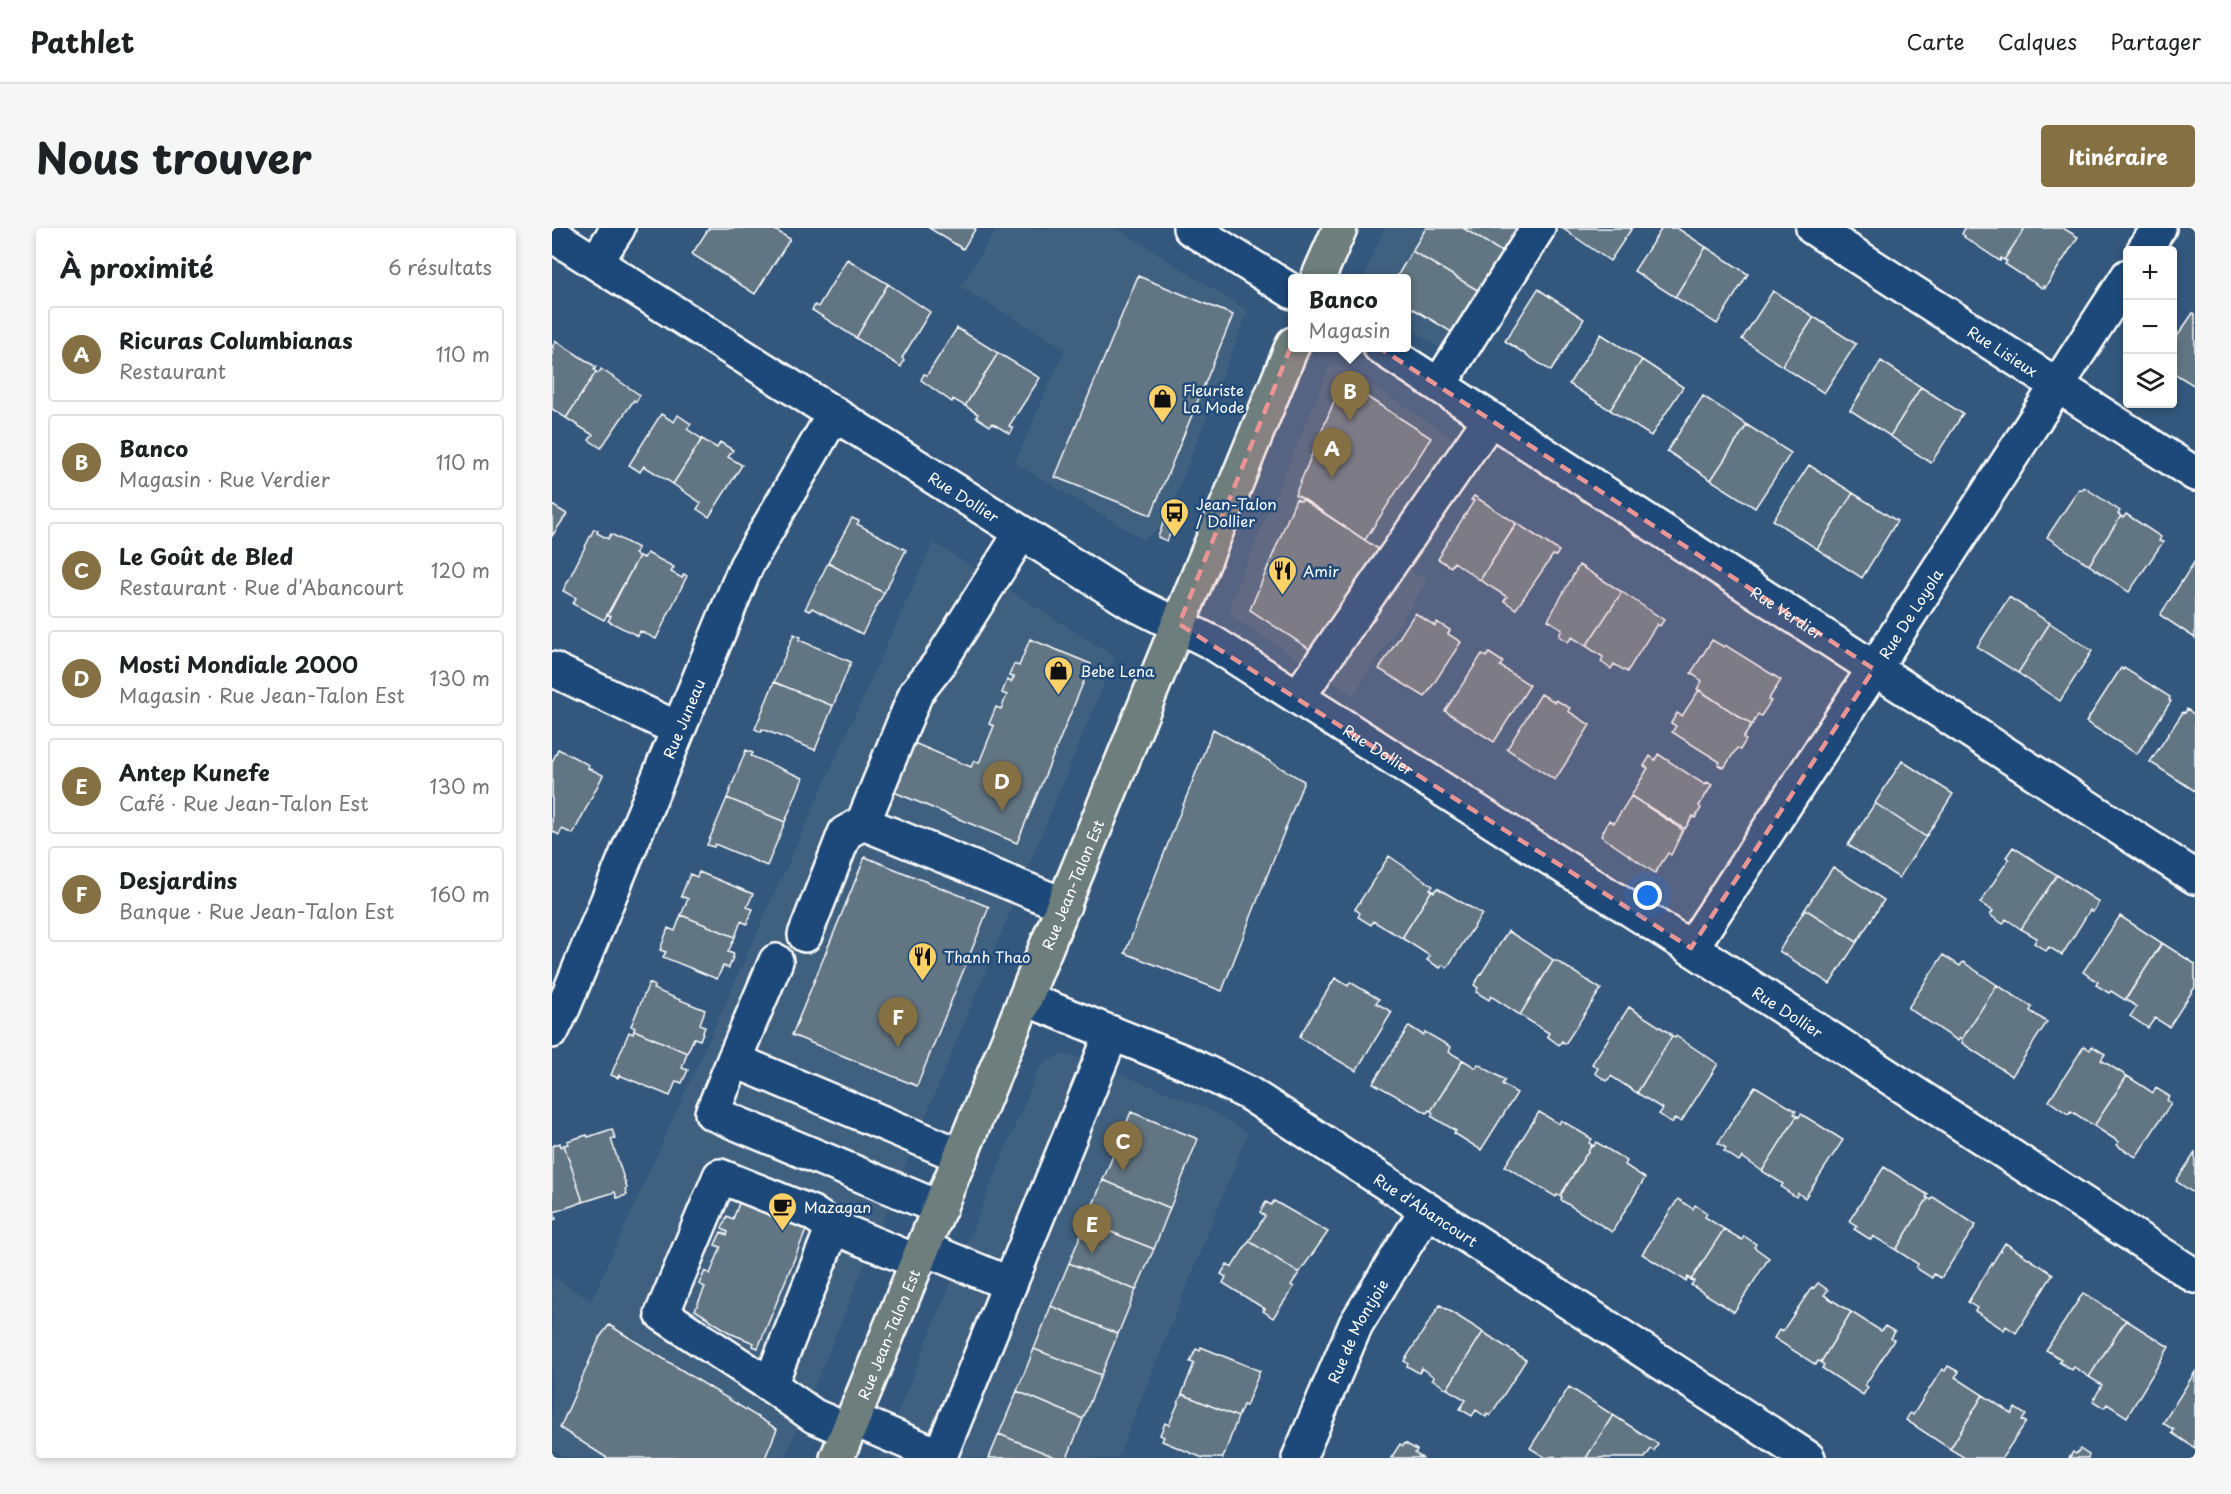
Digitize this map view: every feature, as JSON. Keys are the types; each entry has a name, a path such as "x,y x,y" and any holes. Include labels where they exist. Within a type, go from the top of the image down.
{"main road":[{"path":"1320,274 1340,228"},
{"name":"Rue Jean-Talon Est","path":"846,1436 1290,352"}],"street":[{"path":"596,262 618,228"},
{"path":"1190,228 1288,289"},
{"path":"1439,385 1539,228"},
{"name":"Rue Lisieux","path":"1813,228 2195,474"},
{"path":"2147,246 2158,228"},
{"name":"Rue Dollier","path":"552,235 1131,602 1213,643 1691,948 2195,1276"},
{"name":"Rue De Loyola","path":"1691,948 2123,282"},
{"name":"Rue Verdier","path":"1386,352 2195,877"},
{"name":"Rue Juneau","path":"552,1031 746,566 834,414"},
{"path":"1298,698 1490,419"},
{"path":"805,935 845,833 863,823 916,693 938,665 1021,533"},
{"path":"552,669 678,729"},
{"path":"863,823 1065,905"},
{"path":"776,961 712,1113 940,1208"},
{"name":"Rue d'Abancourt","path":"1026,999 1228,1082 1808,1458"},
{"path":"1010,1284 833,1227 812,1212 720,1176 662,1314 846,1436 940,1456 1010,1284 1112,1033"},
{"path":"734,1060 961,1156"},
{"name":"Rue de Montjoie","path":"1299,1458 1356,1324 1426,1211"},
{"path":"770,1385 833,1227"}],"highlighted area":[{"path":"1309,302 1874,669 1691,948 1179,624"}],"shaded area":[{"path":"997,228 1117,228 1248,311 1165,524 1144,540 1015,463 1065,348 960,287"},
{"path":"1384,228 1526,228 1446,352 1411,330 1411,274 1365,274"},
{"path":"1334,366 1347,369 1484,459 1411,571 1427,581 1353,695 1236,619 1230,609 1231,601 1329,369"},
{"path":"933,542 1115,657 785,1458 567,1458 552,1449 552,1276 591,1301"},
{"path":"1060,1055 1078,1057 1210,1110 1248,1133 1118,1458 879,1458 1038,1070 1043,1064"}],"building":[{"path":"709,228 772,228 790,239 755,294 692,254"},
{"path":"929,228 976,228 963,249"},
{"path":"1426,228 1463,228 1502,252 1479,291 1412,251"},
{"path":"1463,228 1517,228 1502,252"},
{"path":"1562,228 1632,228 1610,261"},
{"path":"1662,228 1677,228 1706,247 1675,297 1634,271"},
{"path":"1965,228 2025,228 2004,260 2001,258 2000,261 1964,237 1962,234"},
{"path":"2025,228 2063,228 2078,237 2045,288 2005,264 2007,261 2004,260"},
{"path":"1706,247 1748,274 1717,324 1675,297"},
{"path":"1412,251 1479,291 1453,333 1411,307 1411,274 1398,274"},
{"path":"847,259 888,284 856,338 812,310 815,305 818,307"},
{"path":"1138,276 1233,315 1151,515 1055,477"},
{"path":"888,284 930,312 902,358 904,360 901,367 856,338"},
{"path":"1538,289 1584,319 1551,371 1505,341"},
{"path":"1773,291 1814,317 1782,366 1742,339"},
{"path":"2193,313 2195,314 2195,386 2177,375 2177,337"},
{"path":"1814,317 1856,344 1824,393 1782,366"},
{"path":"957,328 998,353 965,406 953,399 952,402 921,380 924,374 927,375"},
{"path":"1601,334 1642,360 1610,410 1569,384"},
{"path":"556,341 596,367 594,370 596,372 566,418 552,409 552,352 554,349 552,347"},
{"path":"998,353 1040,378 1009,426 1013,428 1010,434 992,423 990,426 976,417 978,414 965,406"},
{"path":"1642,360 1683,387 1651,436 1610,410"},
{"path":"1881,361 1921,387 1890,436 1850,410"},
{"path":"601,369 640,395 636,402 634,400 601,448 589,440 593,435 566,418 596,372 599,373"},
{"path":"1347,384 1431,438 1365,540 1295,495 1340,387 1344,389"},
{"path":"1921,387 1963,414 1931,463 1890,436"},
{"path":"1703,396 1747,425 1711,480 1667,451"},
{"path":"661,414 674,422 678,415 691,424 687,429 702,439 673,484 644,466 640,472 629,465"},
{"path":"1747,425 1791,453 1755,508 1711,480"},
{"path":"702,439 717,448 720,442 733,450 728,457 742,465 709,517 697,509 701,503 673,484"},
{"path":"1809,465 1853,493 1817,549 1773,520"},
{"path":"2084,487 2120,511 2118,514 2121,516 2089,565 2047,537 2079,489 2082,490"},
{"path":"1853,493 1897,521 1862,578 1817,549"},
{"path":"1474,496 1516,523 1480,580 1454,562 1451,567 1438,559 1474,501 1471,500"},
{"path":"1296,499 1301,501 1302,499 1380,550 1314,652 1250,610"},
{"path":"552,505 567,514 552,536"},
{"path":"2126,514 2161,537 2159,541 2163,542 2129,592 2089,565 2121,516 2123,518"},
{"path":"852,518 859,521 857,524 906,550 884,593 828,563"},
{"path":"1164,521 1174,525 1167,541 1158,537"},
{"path":"1518,524 1559,551 1556,556 1553,555 1516,609 1504,601 1507,597 1480,580"},
{"path":"594,529 608,539 611,534 638,548 635,554 639,556 604,620 573,604 576,598 563,591"},
{"path":"647,553 674,567 671,572 682,578 684,574 687,576 656,639 640,631 638,636 608,621 611,616 608,615 639,556 644,558"},
{"path":"2195,561 2195,638 2160,615"},
{"path":"828,563 884,593 862,634 812,608 810,611 805,609"},
{"path":"1579,565 1622,592 1586,646 1572,637 1568,642 1559,636 1562,629 1548,620"},
{"path":"1622,592 1664,620 1660,626 1657,624 1627,672 1614,664 1611,669 1601,662 1603,657 1586,646"},
{"path":"2009,597 2050,623 2018,673 1977,647"},
{"path":"1415,613 1435,626 1437,622 1450,630 1448,634 1461,642 1425,697 1379,669"},
{"path":"2050,623 2092,651 2060,701 2018,673"},
{"path":"794,634 801,637 799,640 851,662 833,706 774,682"},
{"path":"1030,639 1091,664 1017,843 894,792 914,743 971,767 974,761 979,763 994,726 989,724 996,707 1001,709 1007,695 1002,693 1007,680 1011,682 1014,677 1009,676 1014,664 1019,666"},
{"path":"1712,640 1724,647 1725,645 1781,680 1768,700 1771,701 1761,716 1758,714 1752,725 1697,689 1702,681 1691,673"},
{"path":"1489,653 1503,662 1500,666 1530,685 1494,742 1445,711 1482,654 1486,657"},
{"path":"2121,668 2170,697 2171,701 2137,754 2086,722"},
{"path":"774,682 833,706 815,750 762,729 761,732 755,729"},
{"path":"1699,690 1752,725 1743,738 1746,740 1740,750 1737,748 1724,768 1718,765 1720,762 1672,732 1676,726 1671,723 1677,713 1682,716"},
{"path":"1541,694 1570,708 1568,711 1590,725 1555,780 1507,749"},
{"path":"2187,709 2195,715 2195,791 2150,762"},
{"path":"1213,729 1304,781 1222,991 1125,953"},
{"path":"558,749 603,775 573,834 562,829 559,835 552,831 552,762"},
{"path":"746,750 753,753 751,756 803,778 785,822 727,798"},
{"path":"1658,754 1705,785 1707,782 1712,785 1699,806 1701,808 1695,818 1693,816 1685,829 1631,796 1648,768 1644,766 1650,756 1655,760"},
{"path":"1902,761 1953,794 1926,837 1875,803"},
{"path":"1631,796 1683,830 1671,855 1668,853 1655,873 1601,836 1609,820 1614,823"},
{"path":"727,798 785,822 767,866 715,844 714,847 707,845"},
{"path":"1875,803 1926,837 1899,878 1848,845"},
{"path":"2013,847 2057,875 2021,929 2006,919 2003,924 1990,915 1993,911 1980,903 2009,859 2006,857"},
{"path":"1389,856 1433,886 1402,938 1373,921 1371,925 1358,917 1360,913 1355,909"},
{"path":"865,857 989,907 917,1086 792,1035"},
{"path":"1833,867 1884,900 1857,942 1805,909"},
{"path":"699,872 753,894 747,907 753,909 747,924 741,921 735,937 681,915 688,899 681,896 690,874 697,877"},
{"path":"2057,875 2099,902 2093,912 2090,910 2062,955 2049,947 2046,951 2034,943 2037,938 2021,929"},
{"path":"1437,888 1482,914 1447,968 1443,965 1440,968 1427,960 1430,956 1402,938 1432,890 1434,892"},
{"path":"1805,909 1857,942 1830,984 1779,951"},
{"path":"681,915 735,937 728,952 734,954 729,968 723,966 717,979 663,957 666,952 660,950 668,928 675,931"},
{"path":"2120,916 2162,943 2125,1000 2096,985 2098,982 2083,972"},
{"path":"1508,931 1553,961 1520,1015 1491,996 1489,1000 1476,992 1478,988 1474,985"},
{"path":"2162,943 2195,964 2195,987 2169,1027 2155,1018 2148,1028 2130,1016 2137,1007 2126,999"},
{"path":"1943,955 1960,966 1963,962 1997,985 1962,1039 1958,1041 1908,1008"},
{"path":"1553,961 1557,961 1601,989 1565,1044 1562,1041 1559,1045 1547,1036 1549,1033 1520,1015"},
{"path":"1335,978 1348,986 1350,982 1379,999 1376,1003 1392,1012 1356,1071 1299,1037"},
{"path":"649,983 655,986 653,989 705,1010 700,1024 705,1027 700,1040 694,1038 687,1053 634,1030 635,1028 631,1026"},
{"path":"1997,985 2032,1007 2030,1011 2047,1022 2012,1076 1962,1043 1962,1039"},
{"path":"1629,1007 1672,1036 1637,1093 1611,1076 1607,1081 1595,1073 1598,1068 1592,1064"},
{"path":"1409,1026 1451,1047 1449,1052 1463,1060 1431,1111 1427,1113 1373,1083"},
{"path":"634,1030 687,1053 682,1068 688,1070 682,1083 676,1081 670,1096 619,1075 618,1078 611,1075 629,1032 633,1034"},
{"path":"1672,1036 1675,1038 1676,1036 1718,1064 1681,1122 1675,1118 1672,1123 1659,1114 1663,1109 1637,1093"},
{"path":"2084,1046 2090,1050 2092,1046 2105,1054 2101,1060 2127,1076 2094,1126 2071,1111 2068,1114 2049,1101"},
{"path":"1463,1060 1476,1068 1478,1064 1505,1080 1502,1084 1517,1093 1481,1150 1431,1116 1433,1113 1431,1111"},
{"path":"2127,1076 2153,1093 2156,1088 2169,1096 2167,1100 2171,1103 2136,1157 2116,1145 2119,1142 2094,1126"},
{"path":"1755,1086 1796,1111 1794,1114 1797,1116 1762,1171 1742,1157 1739,1161 1724,1151 1726,1148 1718,1143"},
{"path":"1131,1112 1198,1139 1170,1208 1103,1180"},
{"path":"1539,1112 1559,1124 1561,1120 1592,1139 1589,1143 1592,1145 1560,1196 1556,1197 1505,1166"},
{"path":"1801,1114 1843,1140 1805,1198 1798,1193 1796,1197 1781,1187 1783,1184 1762,1171 1797,1116"},
{"path":"612,1129 615,1138 611,1139 627,1188 625,1189 627,1195 617,1198 615,1192 583,1202 564,1145 568,1144 567,1141"},
{"path":"1596,1142 1627,1161 1625,1165 1645,1178 1612,1232 1561,1200 1560,1196"},
{"path":"560,1143 561,1147 564,1145 583,1202 554,1212 556,1219 552,1220 552,1146"},
{"path":"2195,1153 2195,1194 2176,1181"},
{"path":"1884,1167 1928,1195 1896,1250 1873,1236 1871,1240 1854,1229 1857,1226 1849,1221"},
{"path":"1103,1180 1170,1208 1154,1249 1086,1222"},
{"path":"743,1193 811,1218 758,1348 753,1346 754,1343 732,1334 695,1310 705,1287 699,1284 705,1271 710,1274 721,1247 715,1245 721,1232 727,1235 728,1232 722,1229 727,1216 733,1219"},
{"path":"1933,1197 1976,1225 1941,1278 1934,1274 1932,1278 1916,1268 1918,1264 1896,1250 1928,1198 1931,1200"},
{"path":"1678,1199 1693,1209 1695,1205 1707,1213 1705,1217 1724,1229 1691,1280 1688,1277 1686,1281 1642,1254"},
{"path":"1274,1201 1328,1232 1299,1273 1249,1241 1265,1216 1260,1212 1266,1202 1271,1205"},
{"path":"1086,1222 1154,1249 1136,1290 1069,1263"},
{"path":"1724,1229 1742,1240 1744,1236 1756,1244 1754,1247 1769,1258 1734,1312 1691,1285 1694,1281 1691,1280"},
{"path":"1249,1241 1299,1273 1291,1285 1294,1287 1273,1318 1263,1311 1265,1309 1223,1283 1226,1277 1221,1274 1227,1264 1232,1267"},
{"path":"2005,1243 2053,1274 2016,1333 2006,1326 2004,1330 1975,1311 1977,1308 1968,1302"},
{"path":"1069,1263 1136,1290 1118,1334 1051,1306"},
{"path":"1818,1283 1828,1290 1824,1295 1851,1312 1821,1362 1818,1361 1816,1365 1774,1338 1779,1330 1782,1332 1812,1287 1814,1288"},
{"path":"2083,1293 2126,1320 2089,1377 2074,1367 2072,1370 2059,1362 2061,1359 2046,1350"},
{"path":"1440,1305 1483,1332 1447,1389 1432,1379 1434,1377 1422,1368 1419,1373 1407,1366 1408,1364 1404,1361"},
{"path":"1051,1306 1118,1334 1101,1375 1034,1349"},
{"path":"1851,1312 1881,1331 1885,1326 1895,1332 1891,1338 1894,1340 1865,1385 1868,1387 1863,1395 1822,1368 1824,1365 1821,1362"},
{"path":"2126,1320 2169,1347 2127,1417 2107,1404 2104,1408 2093,1401 2102,1385 2089,1377"},
{"path":"609,1325 777,1429 765,1458 607,1458 560,1428 600,1337"},
{"path":"1483,1332 1526,1360 1490,1416 1487,1414 1486,1417 1476,1410 1472,1416 1460,1409 1466,1400 1447,1389"},
{"path":"1201,1347 1260,1371 1246,1406 1243,1405 1238,1417 1182,1394 1194,1363 1190,1362 1196,1349 1200,1351"},
{"path":"1034,1349 1101,1375 1083,1419 1017,1391"},
{"path":"1948,1366 1959,1372 1955,1377 1983,1395 1950,1449 1906,1420 1910,1413 1913,1415 1942,1369 1945,1371"},
{"path":"2195,1372 2195,1448 2172,1433 2174,1430 2163,1423"},
{"path":"1569,1387 1613,1415 1586,1458 1557,1458 1554,1456 1546,1458 1530,1448"},
{"path":"1017,1391 1083,1419 1067,1458 1057,1458 999,1434"},
{"path":"1182,1394 1238,1417 1223,1458 1203,1458 1162,1441 1164,1437 1160,1435 1165,1423 1169,1425"},
{"path":"1983,1395 2012,1414 2015,1408 2026,1415 2022,1420 2026,1422 2002,1458 1965,1458 1950,1449"},
{"path":"1613,1415 1658,1444 1654,1451 1651,1449 1645,1458 1586,1458"},
{"path":"999,1434 1057,1458 989,1458"},
{"path":"1405,1443 1417,1450 1415,1453 1422,1458 1391,1458 1400,1444 1403,1446"},
{"path":"2080,1449 2089,1455 2088,1458 2069,1458 2073,1452 2076,1454"}],"place":[{"name":"Banco","path":"1350,421"},
{"name":"Fleuriste La Mode","path":"1162,424"},
{"name":"Ricuras Columbianas","path":"1332,478"},
{"name":"Jean-Talon / Dollier","path":"1175,538"},
{"name":"Amir","path":"1282,596"},
{"name":"Bebe Lena","path":"1059,696"},
{"name":"Mosti Mondiale 2000","path":"1002,811"},
{"name":"Thanh Thao","path":"923,982"},
{"name":"Desjardins","path":"898,1047"},
{"name":"Le Goût de Bled","path":"1123,1171"},
{"name":"Mazagan","path":"783,1232"},
{"name":"Antep Kunefe","path":"1092,1254"}]}
